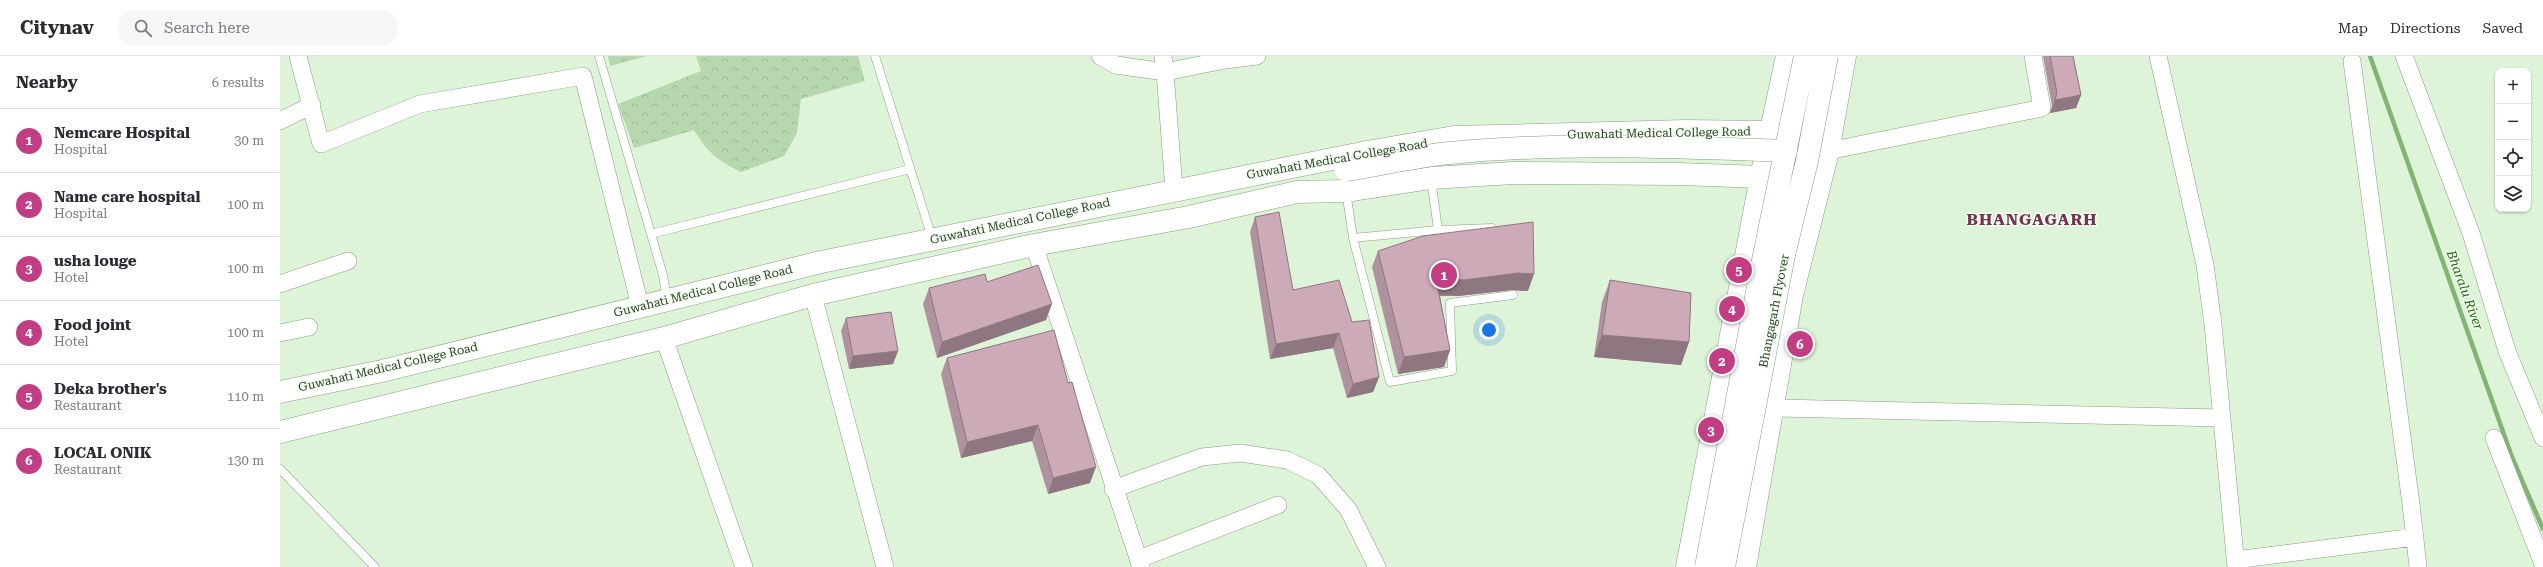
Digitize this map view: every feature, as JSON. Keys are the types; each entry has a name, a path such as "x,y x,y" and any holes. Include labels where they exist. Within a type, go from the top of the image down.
{"main road":[{"path":"1687,567 1754,222 1761,177 1787,56"},
{"name":"Bhangagarh Flyover","path":"1706,567 1805,56"},
{"name":"Bhangagarh Flyover","path":"1724,567 1784,255 1807,162 1827,56"},
{"path":"1745,567 1792,295 1810,229 1828,151 1846,56"},
{"name":"Guwahati Medical College Road","path":"280,392 382,371 821,262 1292,166 1454,137 1685,131 1771,132"},
{"path":"280,432 664,338 813,295 1034,245 1189,217 1346,180 1450,153 1548,148 1693,148 1786,151"},
{"path":"1292,166 1315,175 1346,180 1431,178 1513,173 1680,174 1761,177"},
{"path":"1297,192 1315,175"},
{"path":"1754,222 1810,229"}],"street":[{"path":"298,56 321,144 420,104 583,76 640,306"},
{"path":"1100,56 1116,65 1164,64 1225,60 1257,56"},
{"path":"1828,151 2042,108 2033,56"},
{"path":"2158,56 2205,265 2213,324 2235,563 2415,537"},
{"path":"2404,56 2471,233 2507,351 2543,438"},
{"path":"2352,61 2418,567"},
{"path":"1164,64 1174,190"},
{"path":"280,121 312,105"},
{"path":"1034,245 1113,489 1140,563 1278,505"},
{"path":"280,284 348,261"},
{"path":"813,295 885,567"},
{"path":"280,333 309,327"},
{"path":"664,338 744,567"},
{"path":"1773,408 2222,418"},
{"path":"2494,438 2543,564"},
{"path":"1113,489 1202,457 1240,453 1287,460 1318,475 1348,509 1377,567"}],"lane":[{"path":"599,56 664,275 667,300"},
{"path":"875,56 932,239"},
{"path":"652,234 910,169"},
{"path":"1431,178 1438,230"},
{"path":"1346,180 1353,238 1390,382 1452,371 1450,303 1513,295"},
{"path":"1353,238 1438,230 1499,228"},
{"path":"280,469 375,567"}],"green space":[{"path":"608,56 647,56 610,66"},
{"path":"696,56 858,56 865,81 801,99 797,133 784,156 741,172 719,160 704,145 694,130 634,148 618,104 701,71"}],"building":[{"path":"2050,56 2073,56 2081,95 2055,100 2057,93"},
{"path":"1279,212 1293,290 1339,280 1352,322 1369,320 1379,377 1353,384 1339,333 1276,344 1255,217"},
{"path":"1533,222 1534,274 1518,273 1464,280 1436,279 1450,350 1404,357 1378,251 1423,236"},
{"path":"1038,265 1052,304 942,342 929,288 985,274 987,282"},
{"path":"1610,280 1691,293 1689,342 1602,335"},
{"path":"891,312 898,351 853,356 846,318"},
{"path":"1054,330 1068,383 1072,382 1096,467 1053,478 1038,425 967,442 947,358"}],"waterway":[{"name":"Bharalu River","path":"2370,56 2512,457 2543,529"}],"place":[{"name":"Deka brother's","path":"1739,270"},
{"name":"Nemcare Hospital","path":"1444,275"},
{"name":"Food joint","path":"1732,309"},
{"name":"LOCAL ONIK","path":"1800,344"},
{"name":"Name care hospital","path":"1722,361"},
{"name":"usha louge","path":"1711,430"}],"district":[{"name":"BHANGAGARH","path":"2032,219"}]}
